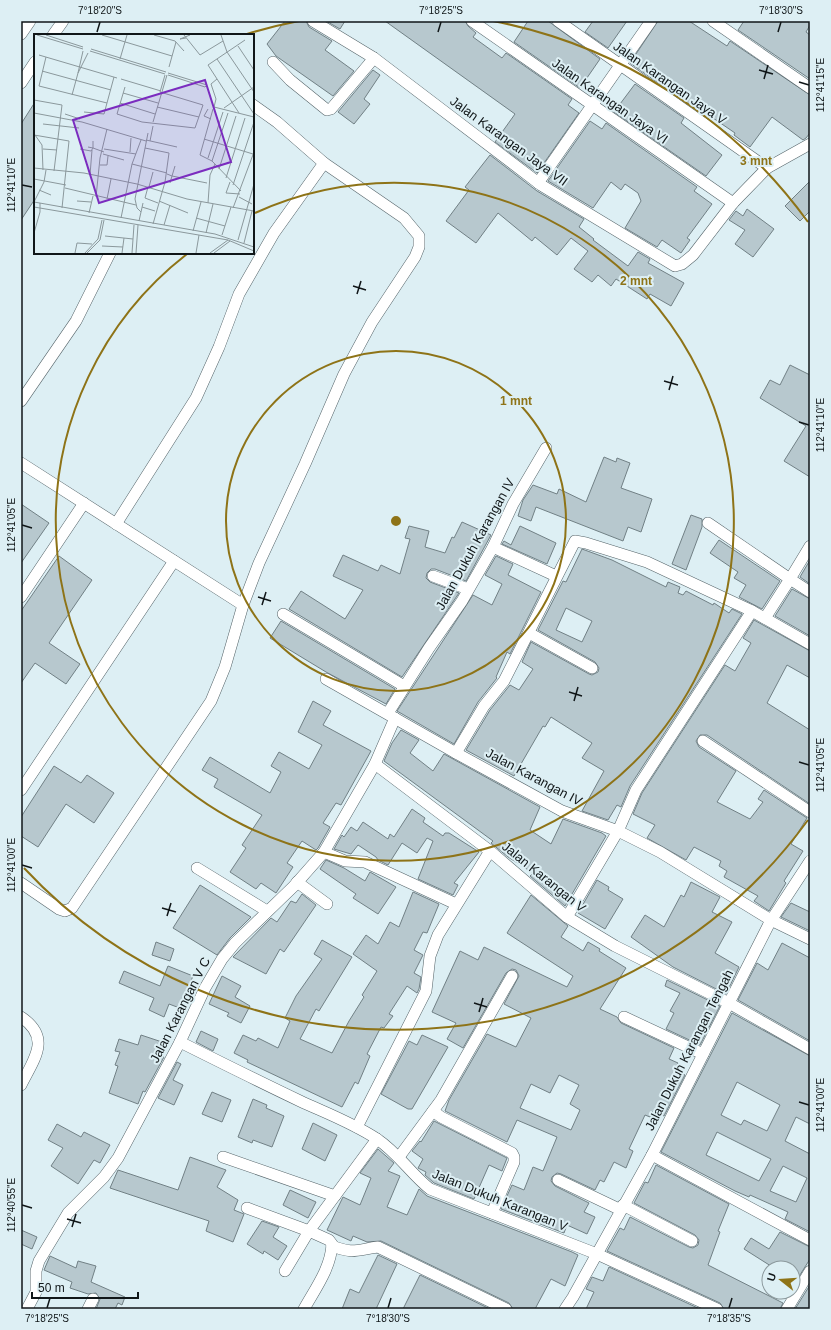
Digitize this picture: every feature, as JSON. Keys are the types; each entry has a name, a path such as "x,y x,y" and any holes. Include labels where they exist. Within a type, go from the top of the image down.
{"street":[{"path":"21,34 30,21"},
{"path":"55,34 63,21"},
{"name":"Jalan Karangan Jaya VII","path":"313,21 374,58 538,183 672,265 679,266 693,255 733,203 768,168 809,146"},
{"name":"Jalan Karangan Jaya VI","path":"472,21 733,203"},
{"name":"Jalan Karangan Jaya V","path":"558,21 768,168"},
{"path":"538,183 651,21"},
{"path":"713,21 810,88"},
{"path":"273,62 290,80 327,110 331,109 374,58"},
{"path":"21,82 34,63"},
{"path":"21,883 59,909 65,911 72,908 211,701 225,667 243,605 259,563 305,464 344,374 372,322 415,257 419,247 419,236 404,218 324,163 277,122 254,106"},
{"path":"116,524 196,398 219,347 240,294 274,233 324,163"},
{"path":"21,401 76,321 110,254"},
{"name":"Jalan Dukuh Karangan IV","path":"392,716 404,686 468,589 493,547 513,504 546,448"},
{"path":"21,463 243,605"},
{"path":"21,597 84,503"},
{"path":"708,522 810,592"},
{"path":"456,753 484,706 504,681 529,634 572,543 578,540 647,562 752,611 810,644"},
{"path":"765,618 810,546"},
{"path":"493,547 556,576"},
{"path":"21,790 174,561"},
{"path":"433,576 468,589"},
{"path":"567,917 618,831 636,790 752,611"},
{"path":"283,614 404,686"},
{"path":"529,634 592,668"},
{"name":"Jalan Karangan IV","path":"326,679 562,811 618,831 660,852 771,920 810,940"},
{"name":"Jalan Karangan V C","path":"27,1309 36,1292 36,1271 39,1261 68,1213 112,1168 180,1042 205,988 222,959 235,943 297,882 324,852 375,764 392,716"},
{"path":"703,741 810,812"},
{"name":"Jalan Karangan V","path":"375,764 490,851 567,917 615,946 729,1003"},
{"path":"357,1127 426,991 430,956 438,935 490,851"},
{"path":"324,852 345,861 365,862 456,904"},
{"name":"Jalan Dukuh Karangan Tengah","path":"565,1309 652,1155 771,920 810,861"},
{"path":"197,868 266,911"},
{"path":"297,882 326,904"},
{"path":"399,1157 433,1111 459,1071 512,976"},
{"path":"729,1003 810,1049"},
{"path":"624,1017 703,1054"},
{"path":"21,1018 35,1029 38,1036 39,1045 38,1052 21,1085"},
{"name":"Jalan Dukuh Karangan V","path":"180,1042 276,1090 357,1127 377,1139 399,1157 422,1183 430,1189 597,1254 717,1309"},
{"path":"433,1111 441,1117 512,1153 514,1162 492,1213"},
{"path":"285,1271 309,1231 377,1139"},
{"path":"652,1155 810,1240"},
{"path":"223,1157 334,1196"},
{"path":"558,1180 692,1241"},
{"path":"247,1208 309,1231 328,1240 332,1246 353,1252 362,1248 378,1248 506,1309"},
{"path":"304,1309 329,1265 332,1246"},
{"path":"787,1309 810,1271"},
{"path":"88,1309 93,1299"}],"building":[{"path":"285,21 306,21 309,27 332,41 325,50 354,71 333,96 276,56 267,44"},
{"path":"326,21 345,21 340,29"},
{"path":"385,21 465,21 476,33 473,37 502,58 506,53 572,99 568,105 579,113 537,173 495,142 515,114"},
{"path":"528,21 548,21 600,59 580,88 514,42"},
{"path":"593,21 627,21 608,48 585,32"},
{"path":"658,21 689,21 727,46 730,41 810,95 810,133 803,140 772,117 750,147 734,135 735,133 694,105 692,107 630,63"},
{"path":"744,21 810,21 810,25 806,32 810,35 810,79 738,30"},
{"path":"373,70 380,75 364,99 370,104 354,124 338,112"},
{"path":"635,84 684,118 681,123 722,155 706,176 614,112"},
{"path":"34,104 34,200 21,220 21,124"},
{"path":"590,121 602,129 606,123 697,187 694,191 712,204 687,238 690,240 681,253 662,240 657,247 625,228 641,201 638,193 625,184 621,190 611,182 593,208 548,181"},
{"path":"490,155 537,191 584,219 579,227 594,239 593,240 628,266 638,252 650,259 648,263 684,283 671,306 650,294 647,299 616,279 611,286 598,275 592,282 574,269 588,251 571,238 557,255 535,237 532,241 498,213 476,243 446,221 469,190 465,187"},
{"path":"810,181 810,211 800,221 785,206"},
{"path":"747,209 774,229 753,257 735,244 745,230 729,220 736,211 743,216"},
{"path":"790,365 810,375 810,477 784,461 806,426 760,398 770,380 780,385"},
{"path":"604,457 616,462 617,458 630,463 621,488 652,499 641,532 628,527 623,541 536,507 531,521 518,516 523,500 533,485 557,494 559,489 586,502"},
{"path":"21,504 49,523 21,563"},
{"path":"691,515 702,519 702,527 686,570 672,564"},
{"path":"462,522 491,535 466,581 435,569 431,569 427,573 426,578 430,582 459,593 402,677 289,609 301,591 345,619 363,590 333,576 343,555 378,571 381,565 400,574 410,539 405,538 409,526 429,531 425,547 445,553 452,537 454,538"},
{"path":"520,526 556,543 547,564 502,544 504,541 511,545"},
{"path":"719,540 780,581 762,609 739,597 746,585 734,578 738,572 710,553"},
{"path":"582,549 612,560 666,587 668,582 680,587 678,593 683,595 686,591 713,605 714,603 729,613 732,609 742,614 630,786 621,807 617,805 608,820 582,811 604,771 582,758 592,743 551,717 545,727 543,726 514,776 466,750 490,710 510,685 519,690 533,669 522,662 531,642 589,674 592,675 598,672 599,668 595,662 538,630 563,581 566,582","holes":["566,608 592,621 582,642 556,630"]},
{"path":"59,556 92,580 49,643 80,664 66,684 35,663 21,683 21,611"},
{"path":"496,556 513,564 508,575 541,592 510,654 507,652 496,677 497,678 478,702 454,744 397,711 473,595 492,605 502,584 485,575"},
{"path":"810,560 810,584 800,577"},
{"path":"792,589 810,599 810,636 775,616"},
{"path":"754,620 810,651 810,678 787,665 767,703 810,730 810,804 707,735 700,735 696,741 699,747 736,771 717,802 750,819 763,802 758,799 764,790 807,818 791,844 803,851 784,881 786,883 769,911 754,901 758,896 724,877 727,871 719,866 721,861 694,847 686,860 647,838 655,825 633,814 642,793 725,665 735,671 751,643 743,638"},
{"path":"281,621 395,689 386,704 326,672 270,638"},
{"path":"313,701 331,711 323,725 371,751 341,805 336,803 323,823 330,827 318,848 316,850 302,841 287,863 293,867 276,893 261,883 256,889 230,872 246,848 242,845 262,815 214,787 218,779 202,770 210,757 270,793 281,772 271,766 279,752 309,769 322,745 298,732"},
{"path":"401,730 419,740 410,753 433,771 444,754 540,807 530,830 551,844 563,819 602,833 606,836 565,906 530,876 533,873 508,857 491,843 493,841 384,761 392,743"},
{"path":"54,766 81,783 87,775 114,793 94,823 66,804 38,847 21,836 21,817"},
{"path":"412,809 425,818 423,822 443,836 445,833 449,833 479,852 454,883 458,885 453,895 418,879 433,841 427,838 417,853 402,843 388,865 378,860 358,845 351,854 334,849 342,835 344,837 351,827 357,831 363,822 388,839 390,834 394,837"},
{"path":"326,860 344,868 365,881 370,872 396,887 378,914 353,898 356,894 320,869"},
{"path":"597,880 609,887 608,890 623,899 605,929 578,913"},
{"path":"691,882 720,897 712,912 732,922 715,953 739,967 726,994 673,967 631,937 645,915 664,927 681,895 684,897"},
{"path":"200,885 251,917 230,938 217,955 173,928"},
{"path":"413,892 439,904 427,933 423,932 414,950 423,955 414,973 421,977 419,989 417,993 407,986 389,1014 393,1016 384,1028 381,1027 367,1054 370,1056 358,1084 355,1082 342,1107 247,1062 248,1060 234,1053 243,1035 256,1041 258,1038 278,1048 290,1021 285,1018 296,996 322,959 314,954 322,940 352,957 319,1011 316,1009 300,1039 332,1053 364,997 362,995 377,971 353,954 366,935 378,944 390,922 399,927"},
{"path":"302,894 316,905 284,952 280,949 266,974 233,957 271,918 277,922 291,901 296,903"},
{"path":"531,895 568,926 561,937 583,951 588,942 600,949 599,951 626,968 600,1009 617,1017 621,1023 674,1048 669,1059 678,1063 675,1070 685,1075 664,1116 653,1111 650,1117 645,1115 629,1149 633,1151 626,1168 614,1162 604,1182 600,1180 595,1190 561,1174 557,1173 552,1177 551,1181 555,1186 589,1203 584,1212 595,1217 587,1234 567,1225 564,1233 501,1209 512,1185 524,1190 533,1167 543,1171 557,1137 517,1120 507,1142 445,1111 449,1100 487,1034 516,1047 531,1018 504,1004 519,976 516,970 512,969 506,973 463,1048 447,1039 456,1023 432,1012 460,951 478,960 484,947 567,987 573,976 507,933","holes":["559,1075 579,1085 570,1104 580,1110 571,1130 520,1108 531,1084 550,1093"]},
{"path":"791,903 810,912 810,931 781,917"},
{"path":"156,942 174,949 170,961 152,955"},
{"path":"782,943 810,958 810,1041 738,1000 757,963 768,970"},
{"path":"168,966 193,976 184,998 190,1000 185,1010 169,1004 164,1017 149,1010 154,998 119,983 124,971 160,986"},
{"path":"222,976 241,986 235,997 250,1006 241,1023 227,1016 229,1013 209,1004"},
{"path":"667,980 720,1006 700,1045 666,1029 674,1013 670,1011 680,993 665,986"},
{"path":"732,1013 810,1056 810,1124 796,1117 785,1141 810,1154 810,1232 785,1219 788,1212 750,1195 749,1197 735,1191 661,1152","holes":["737,1082 780,1105 767,1131 744,1120 741,1125 721,1115","717,1132 771,1159 759,1181 706,1155","783,1166 807,1178 796,1202 770,1191"]},
{"path":"201,1031 218,1039 213,1051 196,1042"},
{"path":"141,1035 162,1042 158,1054 164,1057 145,1092 143,1091 138,1104 109,1093 118,1066 115,1065 120,1052 115,1051 119,1039 138,1045"},
{"path":"422,1035 448,1047 412,1109 408,1109 381,1094 409,1041 417,1045"},
{"path":"177,1062 181,1064 173,1080 183,1085 174,1105 158,1098"},
{"path":"212,1092 231,1100 222,1122 202,1114"},
{"path":"253,1099 267,1105 266,1108 284,1116 272,1147 253,1140 252,1143 238,1137"},
{"path":"434,1121 507,1158 502,1171 489,1165 474,1199 434,1183 425,1175 426,1172 418,1168 423,1159 412,1151 420,1141 421,1142"},
{"path":"313,1123 337,1135 325,1161 302,1149"},
{"path":"57,1124 81,1137 84,1132 110,1145 100,1163 94,1160 78,1184 51,1166 63,1148 48,1140"},
{"path":"378,1149 394,1163 388,1171 400,1176 387,1207 407,1215 419,1189 427,1196 572,1252 578,1255 565,1286 551,1279 535,1309 513,1309 509,1303 381,1241 367,1242 353,1236 351,1241 327,1230 343,1197 360,1205 371,1178 360,1173"},
{"path":"190,1157 226,1170 217,1187 238,1200 234,1210 244,1214 233,1242 206,1231 209,1221 110,1188 118,1170 178,1190"},
{"path":"656,1165 729,1204 718,1231 720,1232 708,1265 761,1292 761,1300 777,1300 783,1303 780,1309 724,1309 720,1303 607,1251 620,1228 624,1230 630,1217 689,1247 693,1248 698,1245 699,1240 695,1235 634,1203 645,1182 648,1183"},
{"path":"290,1190 316,1202 308,1218 283,1205"},
{"path":"262,1221 279,1227 273,1237 287,1246 278,1260 264,1251 263,1254 247,1244"},
{"path":"21,1230 37,1237 32,1249 21,1244"},
{"path":"780,1232 810,1247 810,1259 801,1273 801,1260 761,1260 744,1249 751,1238 769,1249"},
{"path":"378,1255 397,1264 376,1309 342,1309 350,1289 359,1293"},
{"path":"50,1256 76,1268 78,1261 96,1266 91,1282 125,1297 122,1305 118,1303 115,1309 96,1309 100,1299 96,1293 88,1294 70,1288 72,1282 44,1270"},
{"path":"609,1267 700,1309 586,1309 594,1292 586,1289 592,1277 603,1281"},
{"path":"420,1275 490,1309 403,1309"},
{"path":"810,1285 810,1309 795,1309"}]}
